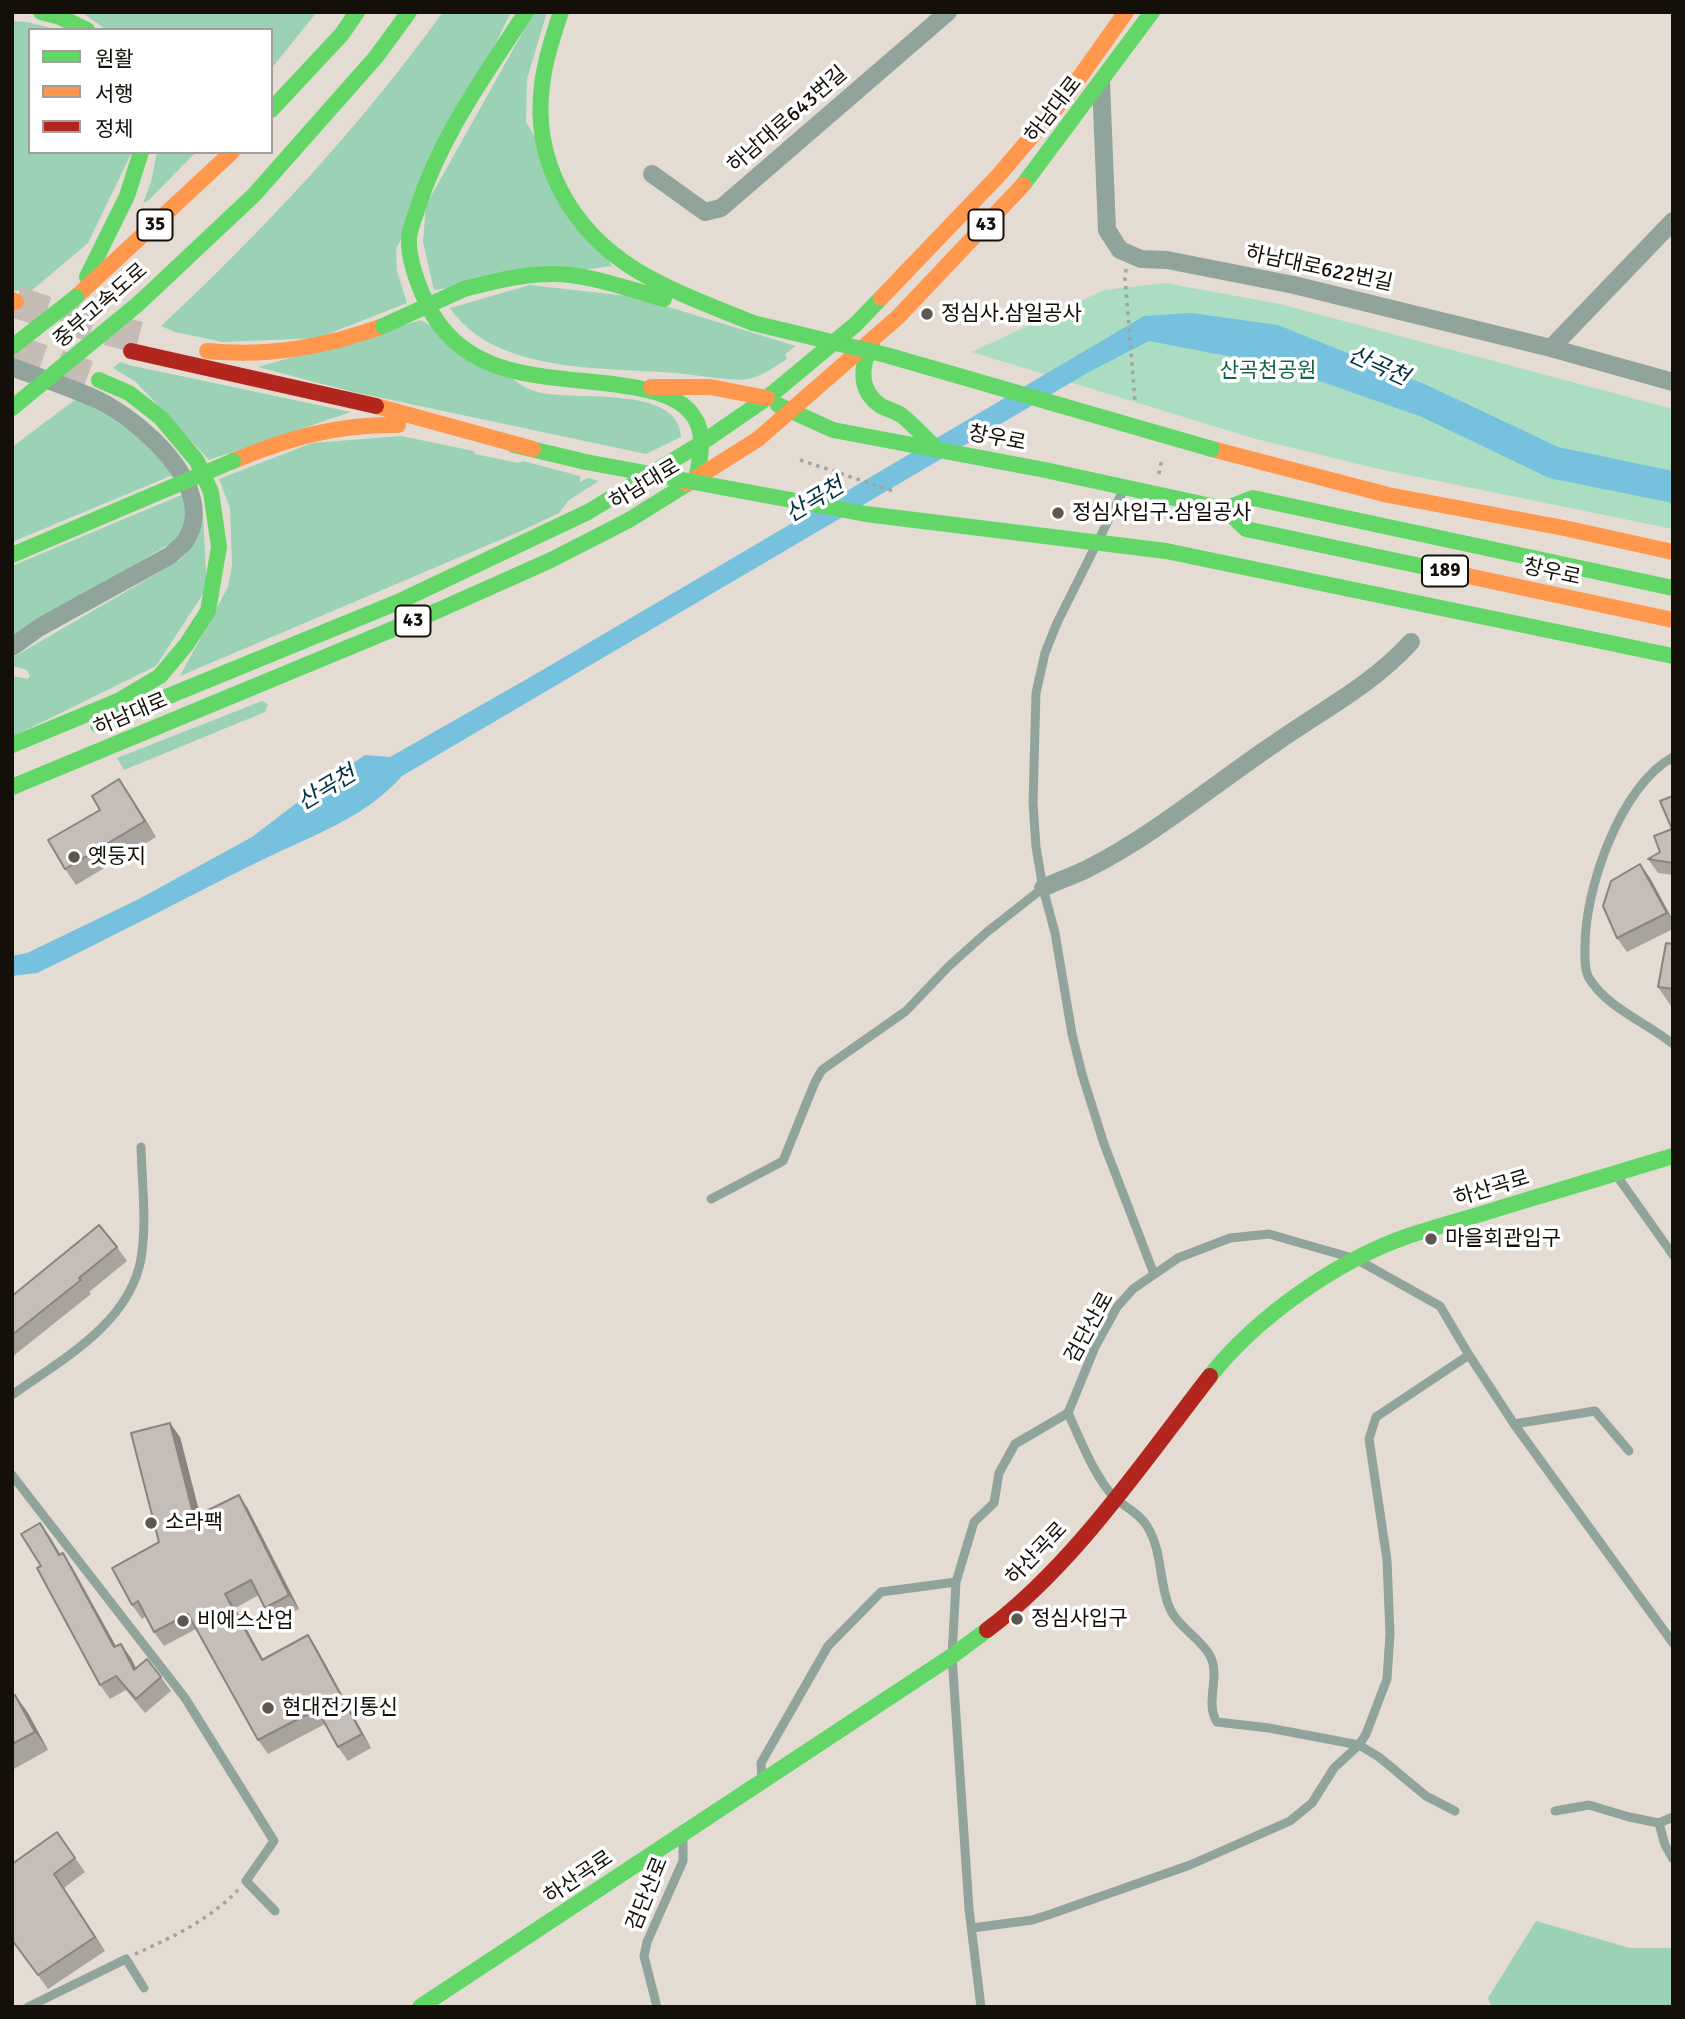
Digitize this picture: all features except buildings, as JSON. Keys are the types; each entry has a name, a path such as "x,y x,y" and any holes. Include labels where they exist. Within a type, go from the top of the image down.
{"main road":[{"path":"41,12 60,17 83,28"},
{"path":"273,108 342,34 357,12"},
{"name":"중부고속도로","path":"12,408 138,304 254,195 376,57 409,12"},
{"path":"526,12 466,107 433,167 420,200 409,239 419,283 429,311 448,336 483,360 527,375 646,387 671,397 693,415 699,429 700,458 695,478"},
{"path":"561,12 545,61 540,122 542,147 551,175 565,203 607,250 634,268 666,285 754,323"},
{"name":"하남대로","path":"12,760 398,602 588,512 700,444 767,398 856,324 998,176 1067,95 1126,12"},
{"name":"하남대로","path":"12,787 439,610 551,560 629,520 758,439 874,338 935,279 1023,185 1152,12"},
{"path":"76,297 123,206 140,154"},
{"name":"중부고속도로","path":"12,347 76,297 230,154"},
{"path":"145,339 226,354 275,355 328,344 383,326 464,289 508,277 556,274 584,277 886,355 1212,449 1388,495 1564,527 1673,552"},
{"path":"874,338 863,358 861,375 869,397 901,415 937,449"},
{"path":"131,351 387,409 586,462 866,513 1166,551 1673,656"},
{"path":"12,745 118,701 160,676 186,645 208,611 219,547 211,492 197,461 161,418 129,393 99,380"},
{"name":"창우로","path":"646,387 680,385 743,390 767,398 833,430 1045,470 1225,509 1246,529 1673,620"},
{"path":"12,555 233,461 306,433 339,426 402,425 533,449"},
{"name":"창우로","path":"1225,509 1253,498 1673,588"},
{"name":"하산곡로","path":"420,2007 952,1656 995,1624 1044,1580 1086,1534 1226,1357 1257,1327 1310,1287 1356,1259 1435,1227 1673,1156"}],"street":[{"name":"하남대로643번길","path":"652,174 705,212 722,208 948,12"},
{"name":"하남대로622번길","path":"1101,83 1107,230 1120,250 1141,259 1167,260 1294,285 1551,348 1673,382"},
{"path":"1551,348 1673,221"},
{"path":"12,368 97,400 125,416 177,464 193,499 193,510 186,540 171,555 40,627 12,648"},
{"path":"1043,888 1087,869 1147,833 1295,729 1360,689 1390,664 1410,642"}],"lane":[{"path":"1125,487 1057,623 1045,653 1036,693 1033,730 1033,803 1036,847 1043,888 1055,933 1072,1034 1082,1074 1104,1144 1154,1274"},
{"path":"1673,757 1645,780 1624,811 1598,870 1585,927 1585,940 1588,976 1608,1001 1656,1030 1673,1044"},
{"path":"711,1199 783,1161 822,1070 906,1011 978,940 1043,888"},
{"path":"12,1395 89,1340 125,1300 141,1261 144,1216 141,1147"},
{"path":"1616,1175 1673,1255"},
{"name":"검단산로","path":"1068,1413 1095,1348 1117,1307 1133,1289 1178,1258 1230,1238 1269,1234 1356,1259 1440,1306 1514,1424 1673,1643"},
{"path":"972,1928 1032,1920 1190,1865 1290,1821 1312,1803 1334,1768 1359,1745 1366,1734 1387,1679 1390,1634 1387,1560 1369,1438 1376,1417 1469,1355"},
{"path":"1514,1424 1595,1411 1629,1451"},
{"path":"981,2007 972,1928 952,1656 956,1581 974,1522 994,1503 999,1473 1015,1444 1068,1413 1095,1468 1114,1497 1136,1513 1148,1527 1161,1563 1168,1605 1177,1619 1210,1655 1214,1681 1213,1715 1217,1722 1269,1728 1359,1745 1379,1757 1426,1796 1455,1811"},
{"path":"12,1475 186,1698 274,1840 246,1881 275,1911"},
{"path":"762,1782 761,1763 828,1646 881,1592 956,1581"},
{"path":"1555,1811 1589,1805 1659,1823 1673,1817"},
{"path":"1659,1823 1673,1859"},
{"name":"검단산로","path":"657,2007 644,1956 647,1942 683,1861 683,1835"},
{"path":"28,2007 126,1959 144,1988"}],"path":[{"path":"1125,278 1136,408"},
{"path":"800,460 863,481"},
{"path":"126,1959 200,1922 221,1907 246,1881"}],"green space":[{"path":"81,12 317,12 273,67 273,28 104,28"},
{"path":"443,12 511,12 396,249 397,271 407,303 318,338 223,342 175,332 161,326 237,253 310,176 378,96"},
{"path":"534,12 547,12 527,79 526,122 612,266 434,290 423,242 426,205"},
{"path":"12,21 51,28 28,28 28,154 131,154 88,243 30,292 12,290"},
{"path":"157,154 194,154 143,203"},
{"name":"산곡천공원","path":"1165,283 1280,304 1673,409 1673,529 1379,469 1252,438 972,352 1104,290"},
{"path":"530,285 636,297 796,346 785,354 787,359 749,379 583,367 522,356 494,345 470,329 450,308"},
{"path":"421,320 530,390 643,401 662,408 676,420 681,437 646,454 349,391 258,367"},
{"path":"120,362 351,412 209,460 136,382 113,368"},
{"path":"76,399 129,431 164,463 173,475 12,542 12,447"},
{"path":"401,436 518,463 523,461 580,476 580,482 588,478 599,481 569,500 559,513 521,531 180,676 228,587 232,566 230,508 219,479 312,443"},
{"path":"186,493 185,525 176,540 12,638 12,566"},
{"path":"203,516 207,588 156,666 12,737 12,676 28,679 30,676 27,670 12,666 12,658 180,560 198,538"},
{"path":"262,701 268,704 265,712 124,770 117,758"},
{"path":"1536,1921 1630,1948 1673,1948 1673,2007 1492,2007 1488,1998"}],"water":[{"name":"산곡천","path":"1191,313 1278,325 1429,386 1558,447 1673,471 1673,503 1549,478 1422,417 1274,365 1149,341 1089,372 402,776 356,814 37,973 12,976 12,956 27,953 139,899 252,837 365,755 390,757 1144,316"}],"tunnel":[{"path":"16,302 64,318 145,339"},
{"path":"12,350 99,380"}],"traffic: fast":[{"path":"41,12 60,17 83,28"},
{"path":"273,108 342,34 357,12"},
{"path":"138,304 254,195 376,57 409,12"},
{"path":"526,12 480,82 452,130 428,180 409,238 410,255 417,280 427,304 446,333 470,353 498,366 528,374 624,386 660,394 681,404 694,417 700,431 701,447 696,479"},
{"path":"561,12 545,66 541,113 543,140 550,166 575,214 592,235 636,270 679,292 753,323"},
{"path":"1023,185 1152,12"},
{"path":"87,277 127,196 140,154"},
{"path":"464,289 517,277 557,274 594,279 664,299"},
{"path":"383,326 464,289"},
{"path":"12,347 76,297"},
{"path":"98,725 398,602 588,512 700,444 767,398 856,324 881,298"},
{"path":"12,408 138,304"},
{"path":"753,323 886,355 1212,449"},
{"path":"872,343 865,360 863,377 868,392 881,406 906,419 937,449"},
{"path":"12,745 118,701 160,676 186,645 208,611 219,547 211,492 197,461 161,418 129,393 99,380"},
{"path":"778,405 833,430 1045,470 1225,509 1246,529 1468,576"},
{"path":"514,445 586,462"},
{"path":"141,500 233,461"},
{"path":"586,462 866,514 1166,551"},
{"path":"12,787 439,610 551,560 629,520 687,484"},
{"path":"1225,509 1253,498 1673,588"},
{"path":"12,555 141,500"},
{"path":"1166,551 1673,656"},
{"path":"1210,1376 1229,1354 1274,1312 1353,1260 1420,1232 1673,1156"},
{"path":"420,2007 952,1656 987,1630"}],"traffic: slow":[{"path":"881,298 998,176 1067,95 1126,12"},
{"path":"76,297 230,154"},
{"path":"687,484 758,439 898,317 1023,185"},
{"path":"12,300 16,302"},
{"path":"207,351 253,353 296,349 340,340 383,326"},
{"path":"651,387 710,387 767,398"},
{"path":"376,406 533,449"},
{"path":"233,461 314,434 354,427 398,425"},
{"path":"1212,449 1388,495 1564,528 1673,552"},
{"path":"1468,576 1673,620"}],"traffic: jam":[{"path":"131,351 376,406"},
{"path":"987,1630 1019,1604 1078,1544 1210,1376"}],"place":[{"name":"정심사.삼일공사","path":"927,314"},
{"name":"정심사입구.삼일공사","path":"1058,513"},
{"name":"옛둥지","path":"74,857"},
{"name":"마을회관입구","path":"1431,1239"},
{"name":"소라팩","path":"151,1523"},
{"name":"정심사입구","path":"1017,1619"},
{"name":"비에스산업","path":"183,1621"},
{"name":"현대전기통신","path":"268,1708"}]}
